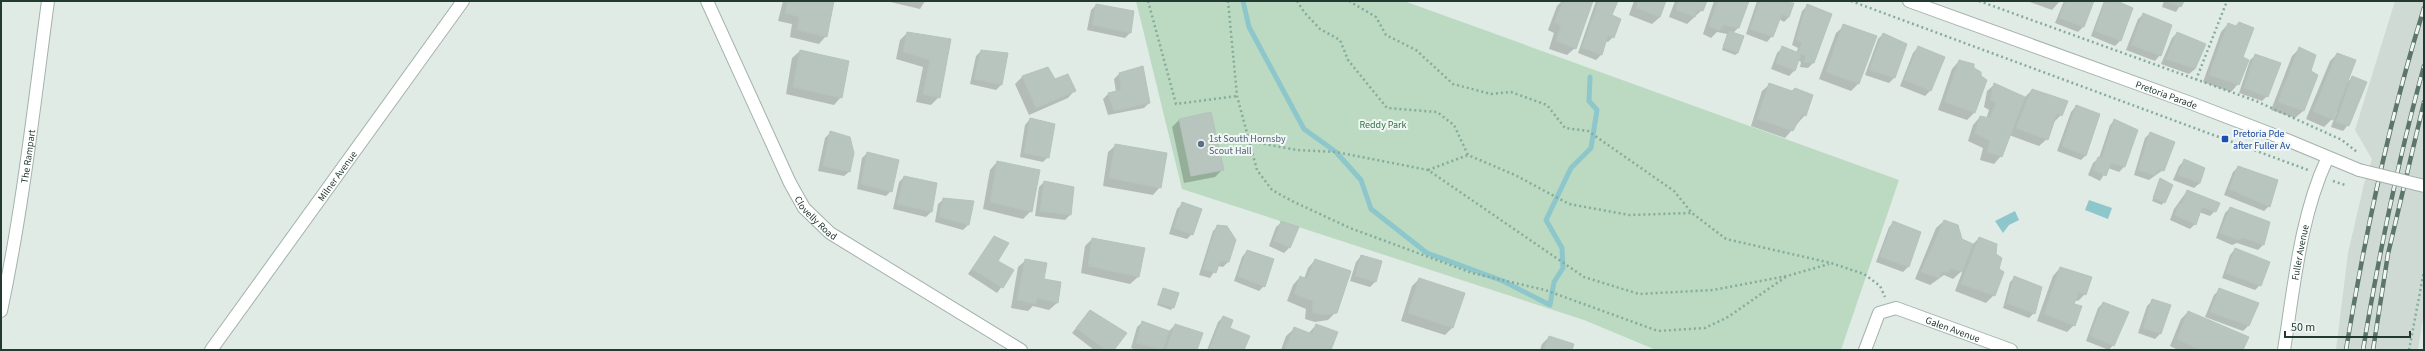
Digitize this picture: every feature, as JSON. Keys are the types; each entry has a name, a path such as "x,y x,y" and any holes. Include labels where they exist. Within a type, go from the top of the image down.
{"street":[{"name":"The Rampart","path":"1,311 15,248 30,149 48,1"},
{"name":"Milner Avenue","path":"211,350 464,1"},
{"name":"Clovelly Road","path":"707,1 790,184 804,208 830,233 1020,350"},
{"name":"Pretoria Parade","path":"1909,1 2188,102 2287,140 2327,159 2359,170 2424,186"},
{"name":"Fuller Avenue","path":"2284,350 2309,212 2320,175 2327,159"},
{"path":"1864,350 1879,313 1893,308"},
{"name":"Galen Avenue","path":"1893,308 2011,350"}],"path":[{"path":"1148,1 1176,104 1237,96"},
{"path":"1228,1 1237,96 1257,170 1272,190 1292,201 1350,228 1472,273 1545,290 1658,331 1705,328 1728,317 1787,276"},
{"path":"1297,1 1304,12 1320,29 1340,40 1348,60 1387,108 1437,112 1454,125 1468,155 1515,175 1569,204 1629,216 1692,213"},
{"path":"1349,1 1376,17 1386,35 1416,50 1453,84 1491,94 1511,92 1548,105 1565,128 1588,131 1674,192 1692,213 1726,239 1831,263 1864,274 1880,286 1893,308"},
{"path":"1851,1 2344,185"},
{"path":"1979,1 2256,101 2342,140 2362,157"},
{"path":"2196,80 2227,1"},
{"path":"1249,141 1297,150 1336,152 1428,170 1584,278 1639,294 1713,290 1787,276 1831,263"},
{"path":"1428,170 1468,155"},
{"path":"2410,350 2424,271"}],"shaded area":[{"path":"2395,1 2424,1 2424,312 2418,350 2336,350 2348,253 2364,184 2372,159 2355,130"}],"green space":[{"name":"Reddy Park","path":"1136,1 1404,1 1899,180 1841,350 1656,350 1584,320 1182,189"}],"water":[{"path":"2089,200 2112,208 2108,219 2085,210"},
{"path":"2015,211 2019,220 2009,225 2003,233 1995,221"}],"building":[{"path":"788,1 834,1 827,37 797,30 799,17 785,13"},
{"path":"1563,1 1593,1 1576,49 1556,41 1561,25 1554,23"},
{"path":"1599,1 1618,1 1612,15 1621,19 1614,38 1608,35 1602,55 1582,48"},
{"path":"1638,1 1666,1 1660,17 1636,8"},
{"path":"1679,1 1707,1 1703,11 1697,10 1695,17 1676,10"},
{"path":"1718,1 1749,1 1739,28 1723,25 1719,31 1709,26"},
{"path":"1760,1 1794,3 1789,17 1782,14 1773,37 1750,29"},
{"path":"2066,1 2094,1 2084,27 2059,18"},
{"path":"2105,1 2117,1 2133,8 2121,41 2095,31"},
{"path":"2166,1 2184,1 2181,7"},
{"path":"1096,4 1134,11 1131,33 1092,25"},
{"path":"1807,4 1832,14 1814,63 1804,62 1806,56 1798,52 1802,42 1796,40"},
{"path":"2143,13 2172,25 2161,56 2131,45"},
{"path":"2239,22 2254,28 2243,57 2249,60 2239,85 2209,75 2228,23 2236,26"},
{"path":"1843,24 1877,36 1859,84 1826,72"},
{"path":"1729,31 1744,36 1738,53 1723,47"},
{"path":"907,32 951,39 940,98 923,94 930,60 903,52"},
{"path":"2177,32 2206,44 2195,69 2166,59"},
{"path":"1883,33 1907,44 1895,78 1869,70"},
{"path":"1782,46 1801,54 1795,71 1776,63"},
{"path":"1918,46 1945,57 1931,91 1904,80"},
{"path":"2299,47 2316,55 2311,71 2318,75 2304,111 2278,102"},
{"path":"800,50 849,61 842,98 793,87"},
{"path":"981,50 1008,53 1002,85 974,79"},
{"path":"2337,53 2356,60 2333,120 2313,111"},
{"path":"2255,54 2281,63 2268,97 2244,88"},
{"path":"1959,60 1974,64 1974,68 1981,72 1981,76 1987,80 1975,113 1945,102"},
{"path":"1143,66 1150,103 1114,111 1108,93 1121,90 1119,73"},
{"path":"1048,67 1055,79 1068,74 1076,91 1036,108 1022,76"},
{"path":"2352,76 2367,82 2349,126 2336,122"},
{"path":"1769,83 1792,91 1795,88 1813,95 1806,116 1802,114 1793,131 1757,119"},
{"path":"1994,83 2025,97 2002,157 1987,152 1990,141 1975,133 1980,116 1990,118 1996,103 1990,100"},
{"path":"2032,89 2068,101 2062,116 2057,113 2048,140 2016,128"},
{"path":"2076,105 2100,114 2086,156 2062,146"},
{"name":"1st South Hornsby Scout Hall","path":"1211,112 1224,170 1191,176 1179,119"},
{"path":"1030,118 1055,124 1049,158 1024,153"},
{"path":"2114,119 2138,130 2125,167 2111,163 2106,176 2093,170 2098,157 2102,158"},
{"path":"830,131 850,137 854,153 850,172 823,166"},
{"path":"2150,132 2175,142 2164,171 2158,170 2155,175 2138,170"},
{"path":"1115,144 1167,153 1161,188 1109,178"},
{"path":"867,152 899,160 892,192 861,184"},
{"path":"2184,159 2205,168 2200,183 2178,175"},
{"path":"997,161 1040,170 1032,212 990,202"},
{"path":"2238,166 2278,180 2270,207 2229,189"},
{"path":"904,176 937,183 932,212 897,204"},
{"path":"2160,178 2173,185 2165,203 2153,198"},
{"path":"1044,181 1074,187 1071,215 1040,211"},
{"path":"2187,190 2220,203 2216,212 2202,207 2196,225 2175,215 2179,203 2182,204"},
{"path":"943,198 974,201 969,225 939,217"},
{"path":"1182,202 1202,209 1193,235 1174,228"},
{"path":"2230,207 2270,222 2264,245 2243,238 2238,240 2220,233"},
{"path":"1944,220 1958,225 1962,239 1973,244 1962,272 1951,268 1948,273 1942,271 1939,278 1921,272"},
{"path":"1281,221 1299,227 1290,248 1274,241"},
{"path":"1893,221 1921,232 1909,267 1880,257"},
{"path":"1217,225 1227,226 1236,240 1229,262 1220,261 1216,273 1203,269"},
{"path":"994,236 1009,243 998,261 1014,270 1003,288 972,269"},
{"path":"1979,237 1997,244 1996,254 2002,258 1999,269 2004,272 1995,296 1961,284"},
{"path":"1092,238 1145,248 1139,277 1088,266"},
{"path":"2235,248 2270,262 2261,286 2226,273"},
{"path":"1247,250 1274,259 1265,287 1238,276"},
{"path":"1361,255 1382,261 1376,282 1355,276"},
{"path":"1025,259 1047,263 1044,279 1061,282 1058,303 1037,298 1036,304 1017,300"},
{"path":"1315,259 1351,271 1337,313 1323,315 1312,312 1313,301 1294,294 1300,276 1307,279"},
{"path":"2060,267 2092,277 2086,295 2079,292 2074,304 2082,306 2075,326 2044,314"},
{"path":"2014,276 2042,287 2035,314 2007,303"},
{"path":"1419,278 1465,293 1453,328 1408,313"},
{"path":"1163,288 1179,293 1174,308 1158,303"},
{"path":"2219,288 2259,303 2249,326 2210,312"},
{"path":"2152,299 2171,305 2161,334 2143,328"},
{"path":"2103,302 2129,312 2114,346 2090,336"},
{"path":"1090,310 1127,333 1114,350 1106,350 1076,328"},
{"path":"2188,311 2249,337 2243,350 2200,350 2177,339"},
{"path":"1223,316 1233,320 1230,328 1250,336 1244,350 1209,350"},
{"path":"1142,321 1169,331 1163,350 1136,343"},
{"path":"1175,324 1203,333 1197,350 1166,350"},
{"path":"1316,324 1338,332 1331,350 1285,350 1294,327 1312,334"},
{"path":"1549,336 1574,344 1572,350 1544,350"}],"waterway":[{"path":"1243,1 1249,27 1304,129 1336,152 1361,180 1371,209 1427,253 1503,281 1550,305 1554,282 1563,268 1562,248 1546,220 1571,168 1591,148 1597,110 1589,101 1590,77"}],"railway":[{"path":"2346,350 2361,264 2379,178 2411,50 2424,8"},
{"path":"2363,350 2390,207 2424,66"},
{"path":"2373,350 2388,254 2424,102"}],"place":[{"name":"Pretoria Pde after Fuller Av","path":"2225,139"},
{"name":"1st South Hornsby Scout Hall","path":"1201,144"}]}
